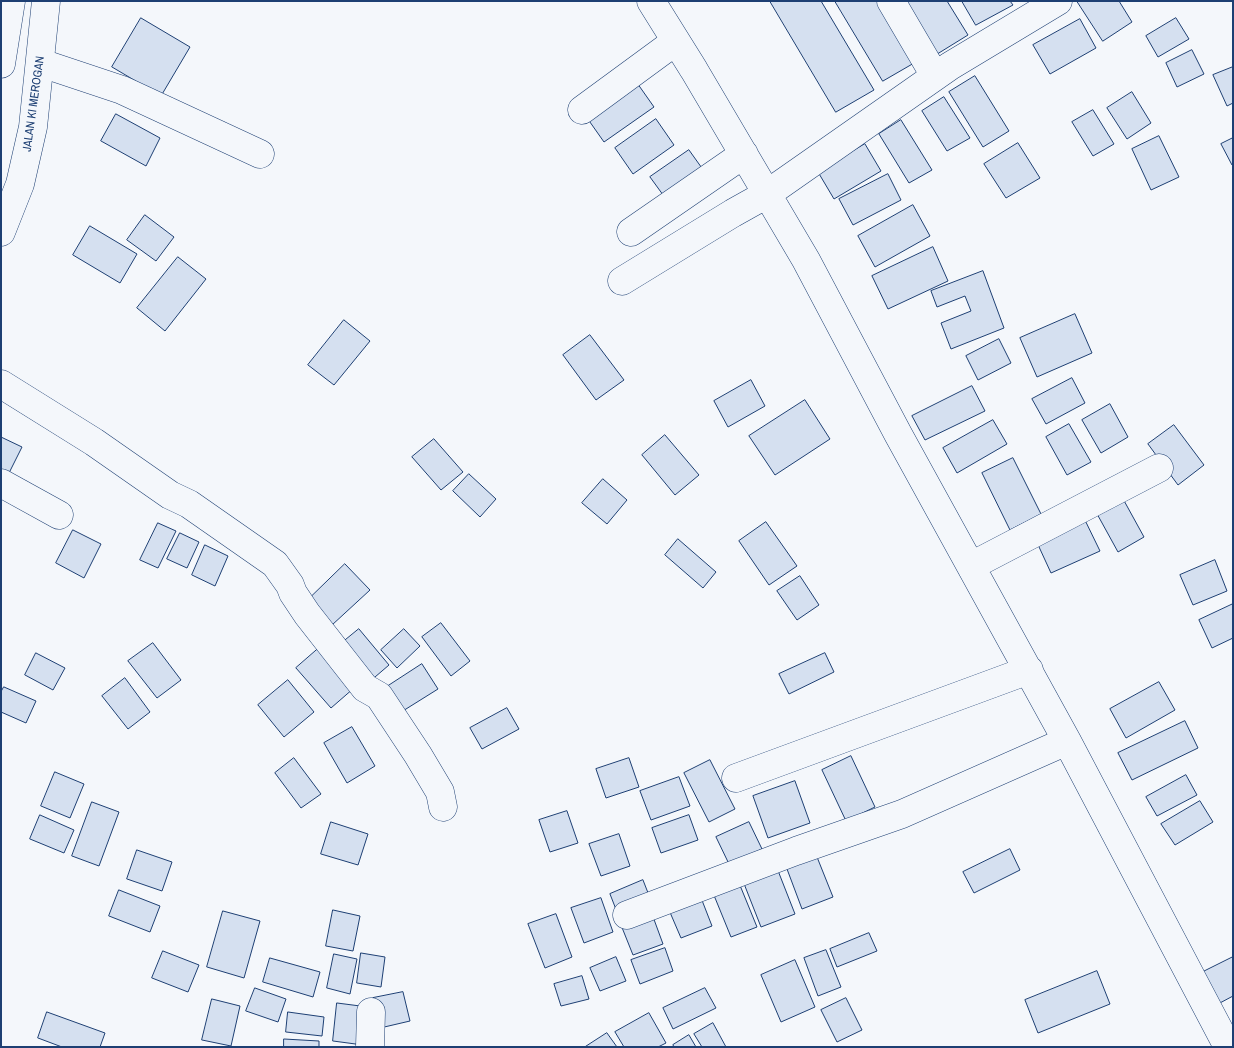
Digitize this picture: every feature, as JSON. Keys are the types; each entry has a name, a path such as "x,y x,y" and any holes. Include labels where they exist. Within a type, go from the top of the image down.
{"main road":[{"path":"1,64 10,1"},
{"name":"JALAN KI MEROGAN","path":"1,232 23,175 33,126 46,1"},
{"path":"651,1 806,260 898,434 1226,1031"},
{"path":"891,1 935,76"},
{"path":"622,281 767,194 950,66 1022,10 1058,1"},
{"path":"582,110 676,41"},
{"path":"41,63 122,90 260,154"},
{"path":"631,232 744,154"},
{"path":"1,384 94,442 170,495 189,504 275,564 307,614 365,688 382,699 440,792 443,807"},
{"path":"974,571 1159,468"},
{"path":"1,484 59,515"},
{"path":"736,778 1029,670"},
{"path":"627,915 796,851 902,814 1067,741"},
{"path":"370,1047 371,1012"}],"building":[{"path":"770,1 821,1 874,90 836,112"},
{"path":"835,1 887,1 921,59 883,81"},
{"path":"900,1 947,1 968,35 934,56"},
{"path":"962,1 1010,1 1013,5 976,25"},
{"path":"1077,1 1119,1 1132,22 1103,41"},
{"path":"141,18 190,47 161,96 112,67"},
{"path":"1176,18 1189,39 1158,57 1146,36"},
{"path":"1080,19 1096,48 1050,74 1033,45"},
{"path":"1192,50 1204,74 1177,87 1166,63"},
{"path":"1233,67 1233,103 1227,106 1213,75"},
{"path":"975,76 1009,131 983,147 949,92"},
{"path":"635,80 654,107 604,142 585,115"},
{"path":"1132,92 1151,123 1127,139 1107,108"},
{"path":"944,97 970,138 947,151 922,111"},
{"path":"1093,110 1114,144 1093,156 1072,122"},
{"path":"116,114 160,138 146,166 101,141"},
{"path":"656,119 674,145 633,174 615,148"},
{"path":"901,120 932,170 909,183 879,134"},
{"path":"1159,136 1179,177 1151,190 1132,149"},
{"path":"1233,138 1233,165 1232,165 1221,144"},
{"path":"1018,143 1040,178 1006,198 984,164"},
{"path":"865,144 881,171 834,199 818,172"},
{"path":"689,150 704,171 666,199 650,177"},
{"path":"888,174 901,200 853,225 839,199"},
{"path":"913,205 930,236 875,267 858,236"},
{"path":"145,215 174,237 156,261 127,240"},
{"path":"90,226 137,254 120,283 73,255"},
{"path":"933,247 948,281 888,309 872,276"},
{"path":"178,257 206,279 165,331 137,308"},
{"path":"983,271 1004,328 951,349 941,323 971,311 965,296 937,307 931,291"},
{"path":"1075,314 1092,353 1037,377 1020,338"},
{"path":"344,320 370,341 334,385 308,365"},
{"path":"590,335 624,380 596,400 563,355"},
{"path":"999,339 1011,363 978,380 966,356"},
{"path":"1072,378 1085,403 1046,424 1032,399"},
{"path":"751,380 765,406 728,427 714,401"},
{"path":"972,386 985,411 925,440 912,416"},
{"path":"805,400 830,439 775,475 749,436"},
{"path":"1110,404 1128,437 1101,453 1082,420"},
{"path":"993,420 1007,444 957,473 943,448"},
{"path":"1069,424 1091,462 1067,475 1046,437"},
{"path":"1174,425 1204,465 1178,485 1148,444"},
{"path":"665,435 699,475 675,495 642,455"},
{"path":"1,437 22,447 7,477 1,474"},
{"path":"434,439 463,472 441,490 412,457"},
{"path":"1013,458 1041,514 1010,530 982,473"},
{"path":"469,474 496,499 480,517 453,491"},
{"path":"603,479 627,500 607,524 582,503"},
{"path":"1122,497 1144,537 1118,552 1096,512"},
{"path":"1082,514 1100,551 1051,573 1034,536"},
{"path":"766,522 797,566 769,585 739,541"},
{"path":"158,523 176,531 158,568 140,560"},
{"path":"73,530 101,544 84,578 56,563"},
{"path":"180,533 199,542 187,568 167,559"},
{"path":"678,539 716,572 703,588 665,555"},
{"path":"205,545 228,556 215,586 192,575"},
{"path":"1215,560 1227,591 1193,605 1180,575"},
{"path":"345,564 370,590 332,625 308,600"},
{"path":"800,576 819,605 797,620 777,591"},
{"path":"1233,604 1233,638 1212,648 1199,620"},
{"path":"441,623 470,661 451,676 422,637"},
{"path":"359,629 389,665 368,683 337,647"},
{"path":"404,629 420,646 397,668 381,650"},
{"path":"153,643 181,680 157,698 128,661"},
{"path":"319,648 354,688 331,708 296,668"},
{"path":"36,653 65,668 53,690 25,675"},
{"path":"825,653 834,672 789,694 779,674"},
{"path":"422,664 438,689 398,714 382,690"},
{"path":"125,678 150,712 128,729 102,696"},
{"path":"288,680 314,712 284,737 258,705"},
{"path":"1159,682 1175,710 1126,738 1110,709"},
{"path":"4,687 36,701 26,723 1,712 1,692"},
{"path":"507,708 519,729 482,749 470,728"},
{"path":"1185,721 1198,748 1132,780 1118,753"},
{"path":"352,727 375,766 347,783 324,743"},
{"path":"851,756 875,807 846,821 822,770"},
{"path":"294,758 321,794 301,808 275,773"},
{"path":"629,758 639,787 606,798 596,769"},
{"path":"710,760 735,809 709,822 684,773"},
{"path":"55,772 84,784 70,818 41,806"},
{"path":"1186,775 1197,795 1157,816 1146,797"},
{"path":"679,777 690,806 651,820 640,791"},
{"path":"795,781 810,823 768,838 753,796"},
{"path":"1200,801 1213,822 1175,845 1161,824"},
{"path":"92,802 119,812 99,866 72,856"},
{"path":"567,811 578,843 550,852 539,820"},
{"path":"40,815 74,830 64,853 30,839"},
{"path":"689,815 698,840 661,853 652,828"},
{"path":"331,822 368,834 358,865 321,854"},
{"path":"749,822 762,849 729,864 716,837"},
{"path":"619,834 630,866 601,876 589,844"},
{"path":"1010,849 1020,870 974,893 963,872"},
{"path":"137,850 172,862 162,891 127,879"},
{"path":"817,857 833,897 802,909 787,869"},
{"path":"775,863 795,914 761,927 741,876"},
{"path":"737,878 757,927 731,937 711,888"},
{"path":"643,880 650,898 617,912 610,894"},
{"path":"119,890 160,906 150,932 109,916"},
{"path":"698,890 712,926 681,938 666,903"},
{"path":"601,898 613,932 584,943 571,908"},
{"path":"333,910 360,916 353,951 326,946"},
{"path":"223,911 260,921 244,978 207,967"},
{"path":"556,914 572,957 545,968 528,924"},
{"path":"652,914 663,944 633,955 621,925"},
{"path":"869,933 877,951 837,967 830,949"},
{"path":"665,948 673,971 640,984 631,960"},
{"path":"826,950 841,987 818,996 804,958"},
{"path":"163,951 199,965 188,992 152,978"},
{"path":"361,953 385,957 381,987 357,983"},
{"path":"334,954 357,959 350,994 327,988"},
{"path":"616,957 626,981 600,991 590,968"},
{"path":"1233,957 1233,996 1218,1004 1201,973"},
{"path":"270,958 320,972 313,997 263,982"},
{"path":"795,960 815,1007 781,1022 761,975"},
{"path":"1097,971 1110,1004 1038,1033 1025,1000"},
{"path":"582,976 589,999 561,1006 554,984"},
{"path":"255,988 286,999 278,1022 246,1011"},
{"path":"705,988 716,1008 673,1029 663,1008"},
{"path":"403,992 410,1021 380,1028 373,998"},
{"path":"846,998 862,1030 837,1042 821,1010"},
{"path":"212,999 240,1006 231,1046 202,1040"},
{"path":"337,1003 368,1007 363,1045 333,1041"},
{"path":"47,1012 105,1033 100,1047 62,1047 38,1038"},
{"path":"288,1012 324,1017 322,1036 286,1032"},
{"path":"649,1013 666,1043 658,1047 624,1047 615,1032"},
{"path":"713,1023 726,1047 702,1047 694,1034"},
{"path":"607,1033 617,1047 585,1047"},
{"path":"689,1035 696,1047 674,1047 673,1045"},
{"path":"284,1039 319,1041 319,1047 284,1047"}]}
